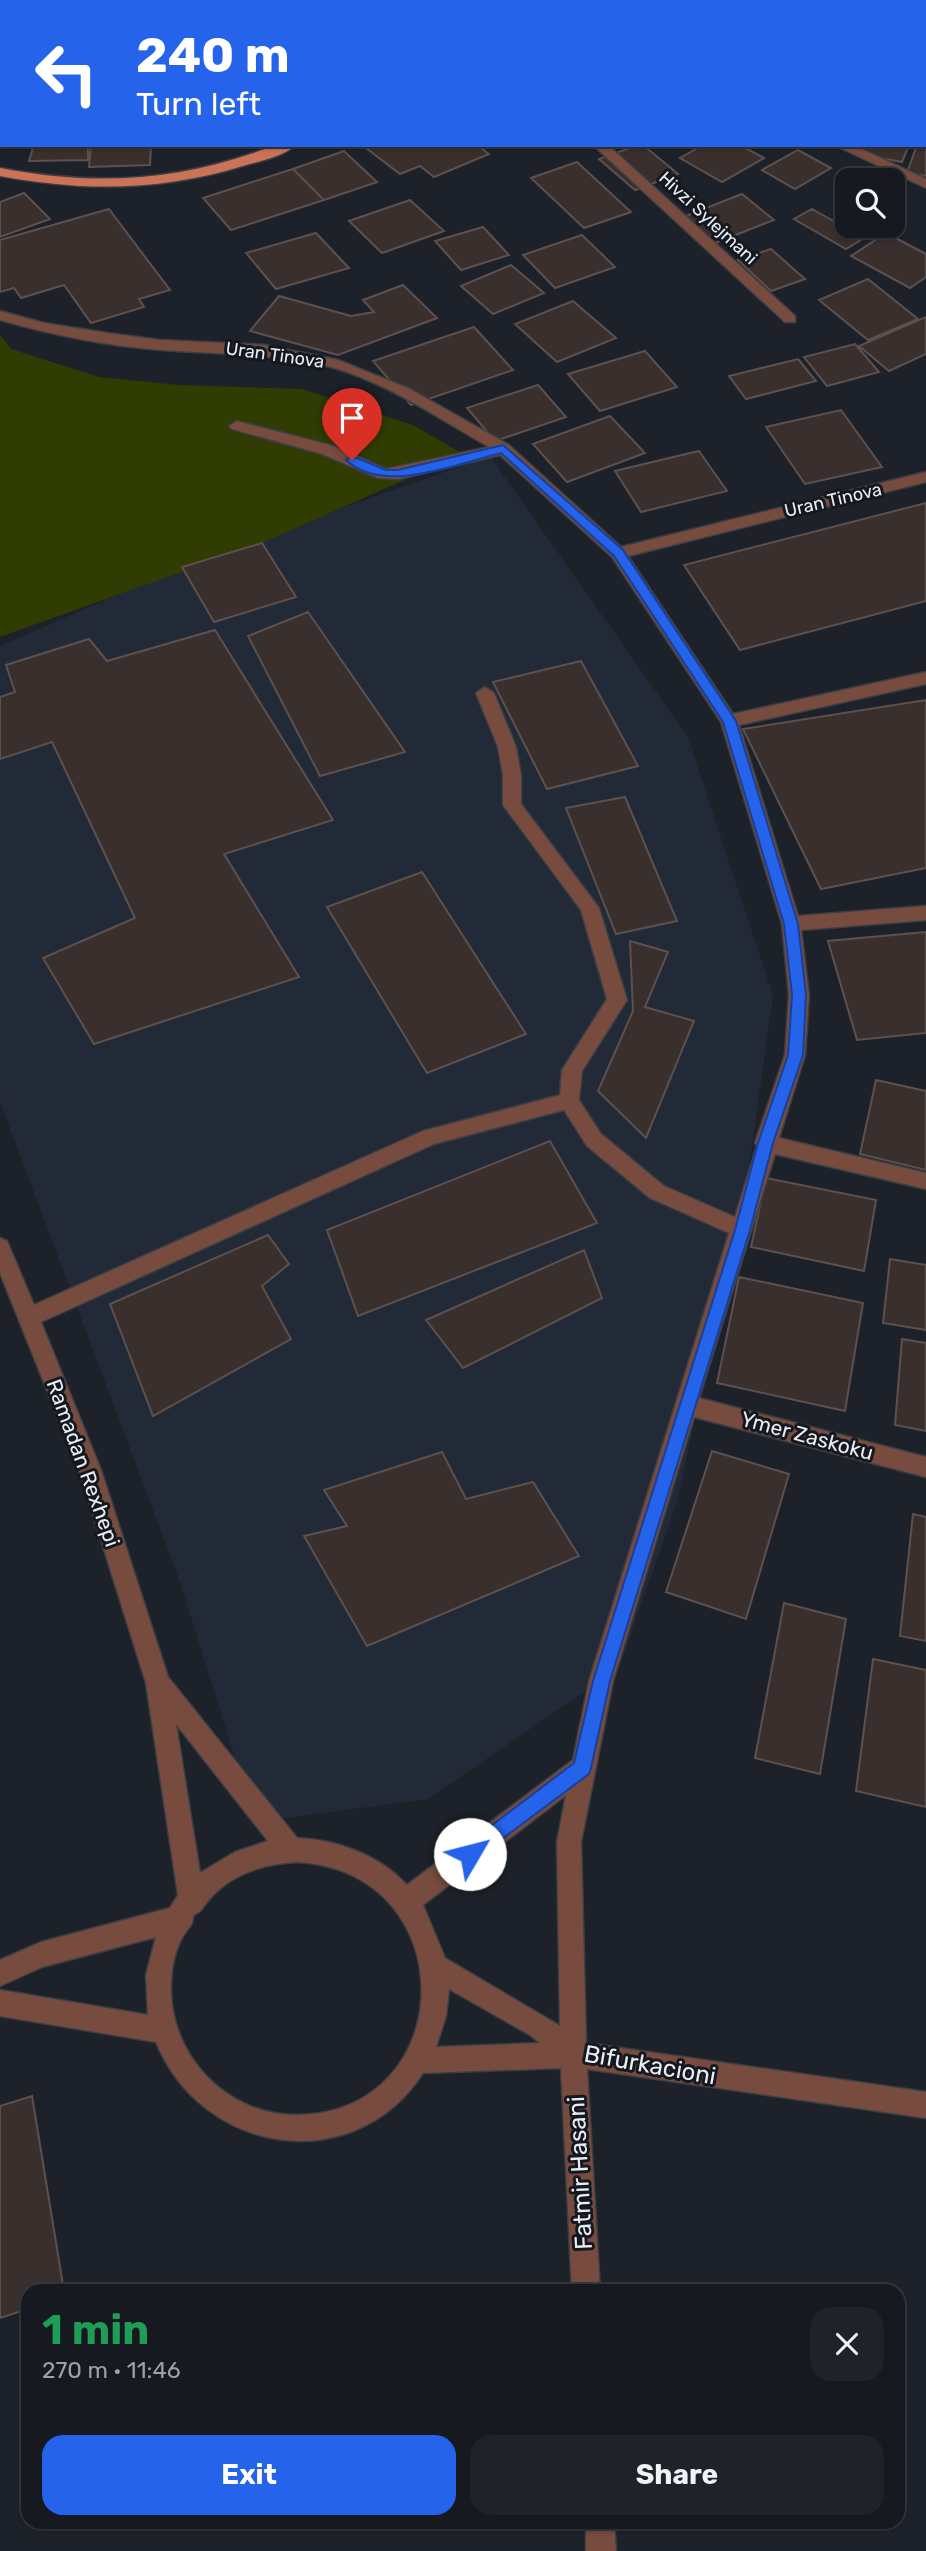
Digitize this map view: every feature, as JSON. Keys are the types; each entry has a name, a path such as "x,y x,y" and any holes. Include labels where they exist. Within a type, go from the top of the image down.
{"main road":[{"path":"0,172 75,186 160,183 209,173 283,147"}],"street":[{"name":"Hivzi Sylejmani","path":"602,147 790,319"},
{"path":"845,147 926,184"},
{"name":"Uran Tinova","path":"0,315 42,327 107,338 160,345 264,350 333,363 405,392 503,449 618,553 729,721 791,924 799,995 795,1055 765,1143 743,1230 601,1681 582,1768"},
{"path":"237,426 328,450 384,474 398,474 503,449"},
{"name":"Uran Tinova","path":"618,553 926,477"},
{"path":"729,721 926,678"},
{"path":"485,693 506,737 515,779 512,805 590,908 617,1000 572,1070 569,1101 594,1140 657,1192 743,1230"},
{"path":"791,924 926,913"},
{"path":"27,1318 430,1137 569,1101"},
{"path":"765,1143 926,1181"},
{"name":"Ramadan Rexhepi","path":"0,1247 90,1470 158,1683 187,1910"},
{"name":"Ymer Zaskoku","path":"687,1405 926,1467"},
{"name":"Ramadan Rexhepi","path":"158,1683 290,1847"},
{"path":"408,1900 582,1768"},
{"name":"Bifurkacioni","path":"582,1768 569,1842 573,2054 778,2087 926,2105"},
{"path":"290,1847 318,1847 344,1853 389,1880 408,1900 425,1931 434,1966 431,2014 414,2060 394,2087 369,2107 340,2123 309,2130 276,2131 245,2123 218,2108 194,2087 176,2061 165,2031 161,2001 162,1972 170,1944 187,1910 211,1882 235,1865 262,1853 290,1847"},
{"path":"0,1973 41,1955 187,1910"},
{"path":"434,1966 539,2026 573,2054"},
{"path":"0,2003 165,2031"},
{"path":"414,2060 488,2060 573,2054"},
{"name":"Fatmir Hasani","path":"573,2054 586,2284"},
{"path":"600,2529 601,2551"}],"shaded area":[{"path":"490,456 688,737 773,996 749,1168 677,1502 619,1668 428,1799 255,1822 180,1582 0,1102 0,646 209,555"}],"green space":[{"path":"0,335 11,349 99,377 179,385 302,389 413,425 463,454 262,543 0,637"}],"building":[{"path":"33,147 88,147 88,160 29,161"},
{"path":"91,147 151,147 150,165 89,167"},
{"path":"365,147 480,147 489,154 434,177 420,166 400,174"},
{"path":"632,147 645,147 678,174 635,190 599,159"},
{"path":"699,147 744,147 764,158 722,182 680,158"},
{"path":"856,147 908,147 902,162 854,153"},
{"path":"916,147 926,147 926,176 907,173"},
{"path":"798,150 831,168 795,189 762,170"},
{"path":"344,151 377,182 324,200 293,169"},
{"path":"577,162 631,212 584,228 531,178"},
{"path":"293,169 324,200 231,230 203,198"},
{"path":"24,193 50,219 0,237 0,202"},
{"path":"742,194 774,220 715,243 683,217"},
{"path":"410,200 444,231 382,253 349,221"},
{"path":"109,209 170,290 139,299 144,307 91,323 64,285 21,298 14,288 0,292 0,240"},
{"path":"812,209 835,222 835,238 864,238 846,249 794,219"},
{"path":"483,227 509,255 461,270 435,241"},
{"path":"316,233 349,268 276,289 246,253"},
{"path":"582,235 615,267 555,288 523,255"},
{"path":"878,238 896,238 926,254 926,277 910,288 851,256"},
{"path":"771,249 805,279 771,291 738,260"},
{"path":"511,265 544,293 493,314 461,286"},
{"path":"868,279 918,319 868,340 819,300"},
{"path":"403,285 437,318 338,355 250,331 279,296 351,316 374,312 363,300"},
{"path":"573,301 616,338 557,362 515,324"},
{"path":"926,317 926,354 889,371 859,346"},
{"path":"474,327 513,370 411,405 373,361"},
{"path":"855,344 879,372 827,386 804,357"},
{"path":"645,351 677,387 600,411 568,374"},
{"path":"798,359 816,381 746,399 729,376"},
{"path":"538,385 566,417 495,441 467,408"},
{"path":"841,410 882,467 805,484 766,427"},
{"path":"610,416 645,453 567,482 533,444"},
{"path":"699,451 727,491 641,512 615,471"},
{"path":"926,503 926,601 740,650 684,565"},
{"path":"262,543 296,597 214,622 182,567"},
{"path":"308,612 405,752 320,776 248,636"},
{"path":"215,630 333,820 224,854 299,977 94,1044 43,958 135,918 52,742 0,759 0,697 15,692 6,665 89,639 107,661"},
{"path":"581,661 638,766 547,789 493,682"},
{"path":"926,700 926,868 821,889 743,729"},
{"path":"625,797 677,921 616,934 566,808"},
{"path":"422,872 526,1034 427,1073 327,907"},
{"path":"926,932 926,1033 857,1040 828,941"},
{"path":"630,941 668,952 645,1007 694,1021 646,1138 598,1091 633,1011"},
{"path":"876,1080 926,1091 926,1170 860,1154"},
{"path":"550,1141 597,1223 358,1316 327,1230"},
{"path":"766,1178 876,1200 864,1271 751,1247"},
{"path":"268,1235 289,1264 262,1286 291,1339 153,1416 110,1304"},
{"path":"584,1250 602,1298 463,1368 426,1320"},
{"path":"890,1259 926,1265 926,1330 883,1323"},
{"path":"739,1277 863,1303 845,1411 717,1383"},
{"path":"902,1339 926,1343 926,1431 895,1425"},
{"path":"712,1451 789,1474 746,1619 666,1592"},
{"path":"442,1452 466,1499 533,1482 579,1556 367,1646 304,1536 347,1526 324,1490"},
{"path":"913,1514 926,1517 926,1641 900,1636"},
{"path":"784,1603 846,1619 820,1774 755,1758"},
{"path":"873,1659 926,1670 926,1807 856,1791"},
{"path":"32,2096 63,2284 21,2284 21,2311 0,2318 0,2106"}],"route":[{"path":"352,460 384,474 398,474 503,449 618,553 729,721 791,924 799,995 795,1055 765,1143 743,1230 601,1681 582,1768 470,1854"}]}
